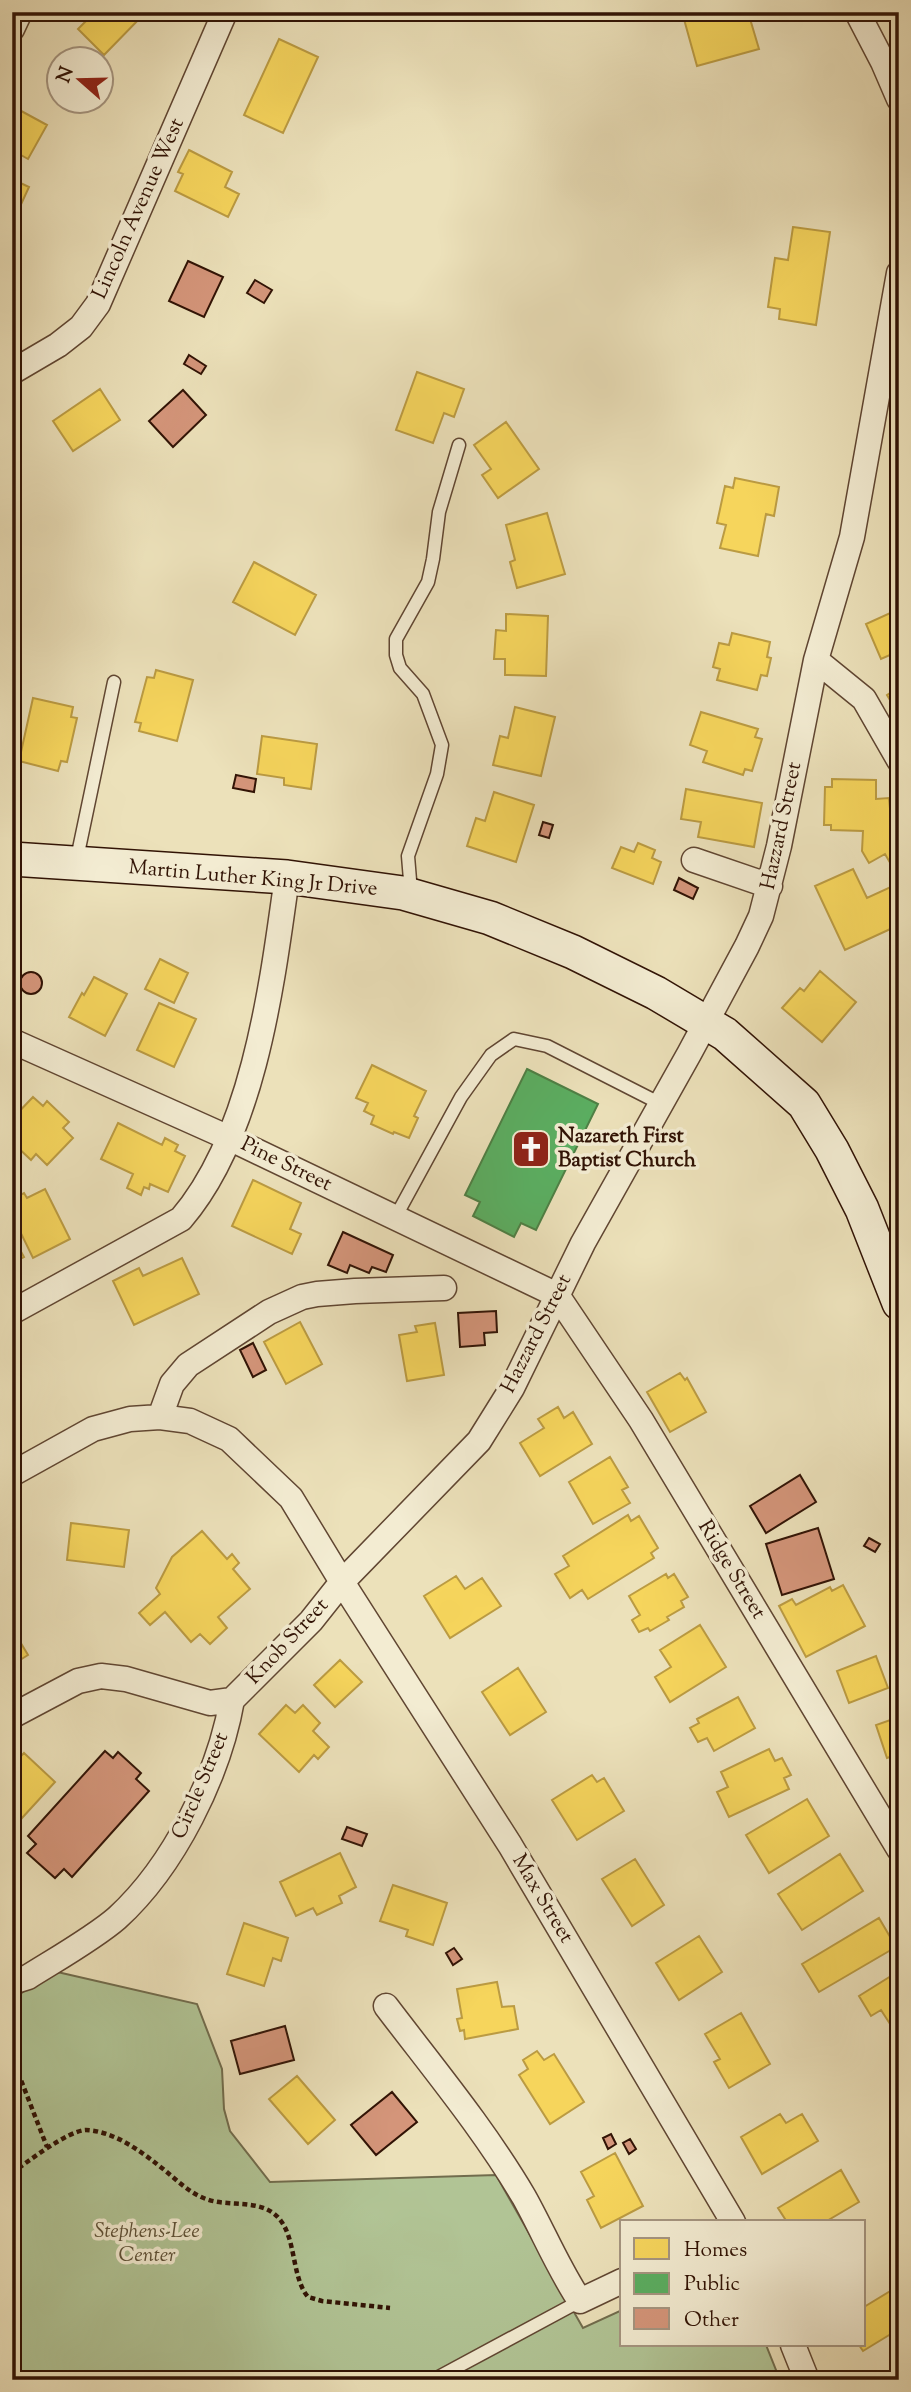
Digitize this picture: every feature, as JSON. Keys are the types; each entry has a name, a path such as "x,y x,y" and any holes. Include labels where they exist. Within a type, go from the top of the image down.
{"main road":[{"name":"Martin Luther King Jr Drive","path":"12,859 287,877 412,896 490,918 573,952 656,993 706,1021 765,1067 804,1104 832,1150 862,1209 899,1303"}],"street":[{"path":"12,29 20,12"},
{"name":"Lincoln Avenue West","path":"12,372 58,345 81,327 97,304 225,12"},
{"path":"856,12 899,99"},
{"name":"Hazzard Street","path":"342,1582 479,1441 512,1388 583,1243 747,946 770,886 816,660 852,537 899,273"},
{"path":"816,660 864,699 899,760"},
{"path":"694,860 770,886"},
{"path":"12,1312 181,1219 195,1203 229,1138 248,1084 273,980 287,877"},
{"name":"Pine Street","path":"12,1041 229,1138 557,1295"},
{"path":"160,1417 172,1384 188,1365 269,1312 291,1302 317,1294 444,1288"},
{"name":"Ridge Street","path":"557,1295 641,1420 899,1849"},
{"path":"12,1474 93,1429 130,1419 160,1417 190,1421 229,1440 291,1498 342,1582"},
{"name":"Knob Street","path":"232,1700 311,1621 342,1582"},
{"name":"Max Street","path":"342,1582 510,1844 732,2220"},
{"name":"Circle Street","path":"12,1716 78,1681 101,1676 126,1679 210,1703 232,1700 227,1729 212,1770 183,1833 156,1876 115,1919 28,1977 12,1982"},
{"path":"386,2006 487,2140 524,2198 580,2301 620,2282"},
{"path":"793,2346 807,2380"}],"lane":[{"path":"412,896 408,856 437,774 442,745 423,694 400,668 396,655 396,639 428,582 439,512 460,445"},
{"path":"76,863 114,682"},
{"path":"395,1218 461,1097 491,1055 514,1039 547,1046 661,1104"},
{"path":"433,2380 580,2301"}],"path":[{"path":"12,2057 47,2147"},
{"path":"12,2173 47,2147 84,2130 112,2137 137,2150 183,2186 206,2200 260,2206 281,2221 308,2297 322,2301 390,2308"}],"green space":[{"name":"Stephens-Lee Center","path":"53,1971 197,2004 222,2069 224,2109 230,2131 270,2182 496,2175 583,2328 620,2311 620,2346 766,2346 780,2380 12,2380 12,1995 20,1994"}],"building: Homes":[{"path":"95,12 146,12 113,46 95,46 78,29"},
{"path":"682,12 748,12 759,49 697,66"},
{"path":"279,39 318,57 283,133 244,115"},
{"path":"12,106 47,125 28,159 12,150"},
{"path":"189,150 232,172 225,187 239,194 228,217 175,191 183,174 178,172"},
{"path":"12,179 29,187 12,224"},
{"path":"793,227 830,232 816,325 779,319 780,309 768,307 775,258 788,260"},
{"path":"417,372 464,389 454,417 444,413 433,443 396,430"},
{"path":"100,389 120,420 73,451 53,421"},
{"path":"506,422 539,469 498,498 482,475 491,469 474,445"},
{"path":"735,478 779,487 774,516 766,514 758,556 720,548 726,525 717,523 725,486 733,488"},
{"path":"547,513 565,574 517,588 510,562 515,560 506,525"},
{"path":"254,562 316,595 295,635 233,602"},
{"path":"899,609 899,651 881,659 866,624"},
{"path":"506,614 548,616 546,676 505,675 505,659 494,659 496,630 506,631"},
{"path":"732,633 770,642 767,657 771,658 767,676 761,675 757,690 717,680 720,669 713,667 719,643 729,645"},
{"path":"156,670 193,680 177,741 139,731 141,723 135,722 147,677 154,678"},
{"path":"899,687 899,715 887,695"},
{"path":"33,698 73,707 71,717 77,718 67,762 61,761 58,771 19,761"},
{"path":"515,707 555,717 541,776 493,765 500,736 508,738"},
{"path":"701,712 758,729 755,737 762,739 752,771 745,769 743,775 703,762 707,751 690,745"},
{"path":"262,736 317,744 311,789 284,785 284,778 257,774"},
{"path":"832,779 876,780 876,799 889,798 891,819 899,833 899,863 892,866 885,854 869,863 862,851 863,831 831,830 831,825 824,825 825,787 832,787"},
{"path":"686,789 762,803 754,847 698,837 701,822 681,819"},
{"path":"494,792 534,805 516,862 467,846 476,818 485,821"},
{"path":"638,843 655,850 652,858 661,862 653,884 612,868 621,847 634,852"},
{"path":"853,869 867,898 895,885 899,894 899,925 845,950 815,886"},
{"path":"160,959 188,973 174,1003 145,989"},
{"path":"820,971 856,1002 822,1042 782,1008 800,988 804,991"},
{"path":"94,977 127,994 105,1036 69,1017"},
{"path":"159,1003 196,1019 174,1067 137,1050"},
{"path":"372,1065 426,1091 414,1116 418,1118 409,1138 371,1124 374,1116 364,1111 368,1103 356,1098"},
{"path":"33,1097 43,1106 47,1101 69,1122 63,1128 73,1138 47,1165 36,1154 31,1160 12,1142 12,1119"},
{"path":"118,1123 162,1145 165,1138 178,1145 175,1151 185,1156 168,1192 150,1184 149,1189 144,1187 141,1195 127,1188 133,1174 101,1159"},
{"path":"253,1180 301,1203 290,1229 301,1234 292,1254 232,1226"},
{"path":"45,1189 70,1239 33,1258 12,1215 12,1199 24,1193 27,1198"},
{"path":"12,1235 24,1257 12,1263"},
{"path":"182,1258 199,1294 134,1325 113,1281 139,1268 143,1276"},
{"path":"300,1322 322,1364 286,1384 264,1342"},
{"path":"435,1323 444,1375 407,1381 399,1335 417,1332 415,1326"},
{"path":"680,1373 685,1380 687,1378 706,1412 670,1432 647,1392"},
{"path":"558,1407 564,1418 573,1412 592,1444 540,1476 520,1443 544,1428 538,1419"},
{"path":"610,1457 628,1487 622,1490 630,1503 593,1524 569,1482"},
{"path":"628,1515 631,1521 639,1516 658,1548 651,1553 654,1558 588,1599 582,1590 570,1598 555,1574 569,1566 563,1556"},
{"path":"71,1523 129,1530 124,1567 67,1560"},
{"path":"899,1528 899,1554 890,1551"},
{"path":"202,1531 227,1559 232,1554 239,1563 233,1569 250,1589 218,1617 227,1628 210,1644 200,1634 191,1642 165,1612 150,1625 139,1613 160,1594 156,1588 172,1557"},
{"path":"666,1574 668,1578 674,1574 688,1597 681,1601 684,1607 650,1631 648,1628 639,1632 632,1620 640,1615 629,1596"},
{"path":"456,1576 465,1589 482,1578 501,1606 450,1638 424,1596"},
{"path":"843,1585 865,1626 806,1657 779,1606 792,1599 796,1605 830,1587 832,1591"},
{"path":"700,1625 726,1667 670,1702 655,1677 671,1667 660,1650"},
{"path":"12,1631 28,1655 12,1665"},
{"path":"876,1656 888,1688 849,1703 837,1671"},
{"path":"340,1660 362,1682 335,1707 314,1685"},
{"path":"518,1668 546,1712 510,1735 482,1692"},
{"path":"738,1697 755,1728 714,1751 707,1738 698,1742 690,1728 699,1723 697,1719"},
{"path":"286,1705 295,1713 303,1705 320,1723 313,1731 329,1747 318,1759 314,1755 299,1772 259,1734"},
{"path":"899,1717 899,1754 887,1758 876,1725"},
{"path":"769,1749 775,1761 782,1758 791,1775 784,1778 789,1789 729,1817 717,1792 728,1787 721,1772"},
{"path":"24,1753 55,1782 22,1818 12,1809 12,1765"},
{"path":"592,1775 597,1782 604,1778 624,1811 577,1840 552,1800"},
{"path":"807,1799 829,1836 769,1873 746,1835"},
{"path":"340,1853 356,1887 339,1896 342,1903 317,1915 313,1908 296,1916 280,1882"},
{"path":"840,1854 863,1891 802,1930 778,1894"},
{"path":"635,1859 664,1905 632,1926 602,1879"},
{"path":"393,1885 447,1903 433,1945 406,1936 408,1930 380,1921"},
{"path":"879,1918 896,1947 819,1992 802,1964"},
{"path":"244,1923 288,1938 281,1961 273,1958 264,1986 227,1974"},
{"path":"699,1936 722,1972 679,2000 656,1963"},
{"path":"899,1971 899,2023 892,2027 881,2010 871,2016 859,1996"},
{"path":"497,1982 502,2007 514,2006 518,2029 465,2039 464,2030 460,2031 457,2019 462,2018 457,1989"},
{"path":"741,2013 770,2064 729,2088 714,2062 720,2059 705,2034"},
{"path":"537,2051 544,2060 554,2054 584,2102 550,2124 519,2075 528,2069 523,2060"},
{"path":"297,2076 335,2120 308,2144 269,2099"},
{"path":"780,2114 786,2123 802,2114 818,2141 762,2174 741,2137"},
{"path":"615,2153 643,2206 601,2228 587,2200 594,2196 581,2172"},
{"path":"841,2170 859,2202 828,2220 786,2220 778,2208"},
{"path":"897,2287 899,2329 863,2351 860,2346 866,2346 866,2306"}],"building: Public":[{"name":"Nazareth First Baptist Church","path":"527,1069 598,1104 536,1230 521,1223 514,1237 473,1216 480,1202 465,1195"}],"building: Other":[{"path":"188,261 223,277 204,317 169,301"},
{"path":"255,280 272,290 264,303 247,293"},
{"path":"189,355 206,366 201,374 184,364"},
{"path":"183,390 206,415 173,447 149,421"},
{"path":"236,775 256,779 254,792 233,788"},
{"path":"543,822 553,825 549,838 539,835"},
{"path":"679,878 698,888 693,899 674,890"},
{"path":"27,972 35,972 42,979 42,987 35,994 27,994 20,987 20,979"},
{"path":"343,1232 393,1255 386,1272 372,1267 369,1273 350,1265 347,1273 328,1265"},
{"path":"496,1311 497,1332 484,1333 485,1345 460,1347 458,1313"},
{"path":"253,1343 266,1370 253,1377 240,1350"},
{"path":"800,1475 816,1502 766,1533 750,1506"},
{"path":"818,1528 834,1579 782,1595 766,1544"},
{"path":"869,1538 880,1544 875,1552 864,1546"},
{"path":"105,1751 113,1758 118,1752 141,1773 136,1779 149,1791 72,1877 64,1869 55,1878 27,1853 36,1844 28,1836"},
{"path":"347,1827 367,1834 362,1846 342,1839"},
{"path":"454,1948 462,1959 453,1965 446,1953"},
{"path":"285,2026 294,2060 240,2074 231,2041"},
{"path":"392,2092 417,2122 376,2155 351,2125"},
{"path":"611,2134 616,2144 608,2149 603,2138"},
{"path":"630,2139 636,2149 629,2154 623,2143"}],"place":[{"name":"Nazareth First Baptist Church","path":"531,1149"}]}
